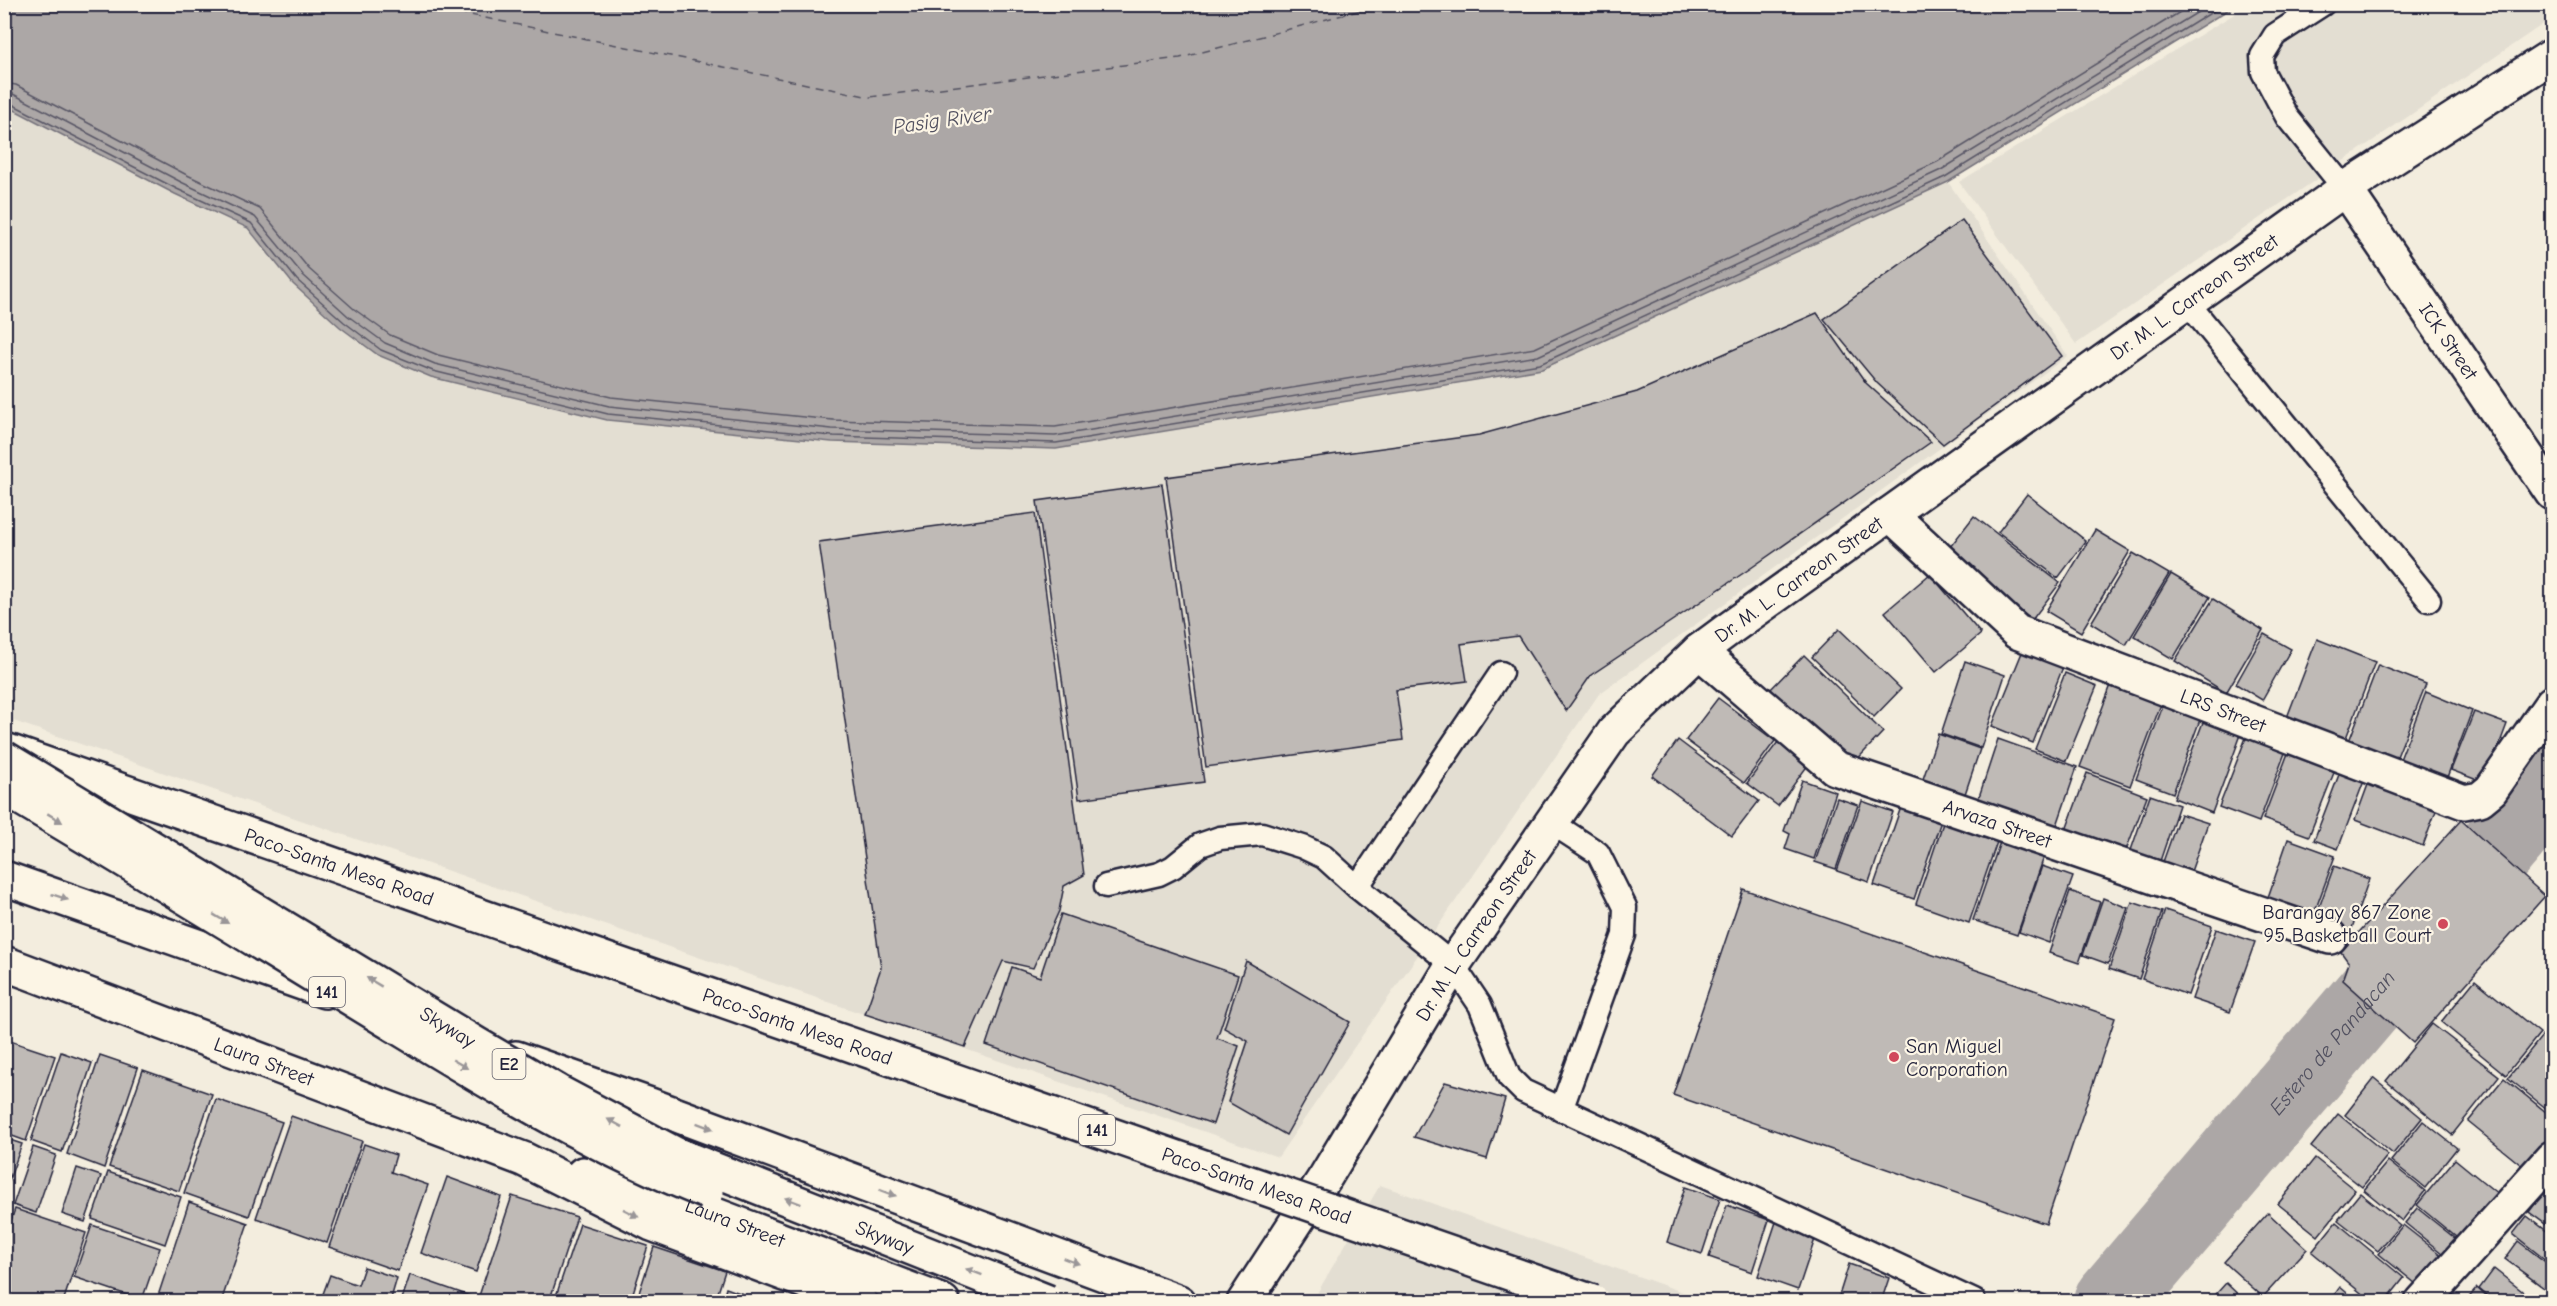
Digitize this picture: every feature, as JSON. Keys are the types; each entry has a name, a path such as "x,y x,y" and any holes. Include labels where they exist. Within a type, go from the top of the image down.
{"main road":[{"name":"Dr. M. L. Carreon Street","path":"1244,1302 1326,1176 1453,964 1614,732 1699,651 2345,189 2553,56"},
{"name":"ICK Street","path":"2345,189 2553,493"},
{"name":"LRS Street","path":"1890,514 2017,632 2464,802 2480,799 2491,790 2553,703"},
{"name":"Arvaza Street","path":"1699,651 1835,768 2330,937"},
{"name":"Paco-Santa Mesa Road","path":"4,750 1593,1302"},
{"name":"Skyway","path":"4,758 476,1044 558,1092 675,1154 1048,1302"},
{"name":"Skyway","path":"4,788 456,1062 554,1118 664,1175 989,1302"},
{"name":"141","path":"4,878 650,1105 1179,1302"},
{"name":"Laura Street","path":"4,963 523,1159 663,1195 710,1229 833,1275 943,1302"},
{"path":"2422,1302 2553,1158"},
{"name":"Laura Street","path":"833,1275 860,1302"}],"lane":[{"path":"2323,4 2275,35 2262,56 2263,72 2287,117 2345,189"},
{"path":"2187,302 2429,600"},
{"path":"1357,887 1501,674"},
{"path":"1552,824 1599,853 1625,907 1624,935 1561,1110"},
{"path":"1106,886 1159,874 1173,867 1200,845 1220,838 1262,834 1303,847 1324,857 1357,887 1453,964 1480,1005 1509,1077 1523,1091 1974,1301"}],"shaded area":[{"path":"2249,5 2552,5 2552,18 2076,344 1959,182"},
{"path":"5,105 175,194 248,228 293,284 340,327 431,377 607,420 832,442 1542,369 1948,182 2068,356 1599,694 1278,1157 5,718"},
{"path":"1380,1185 1708,1301 1312,1302"}],"water":[{"name":"Pasig River","path":"4,5 2236,5 1948,182 1542,369 1056,449 832,442 607,420 431,377 378,355 340,327 293,284 248,228 175,194 5,105"}],"building":[{"path":"1962,220 2062,356 1943,444 1877,383 1824,319"},
{"path":"1817,313 1866,383 1931,442 1751,568 1591,675 1566,711 1518,636 1461,644 1467,681 1396,690 1403,740 1206,767 1166,477 1479,435 1637,392"},
{"path":"1162,484 1204,782 1079,799 1037,501"},
{"path":"2027,494 2086,541 2058,578 1998,532"},
{"path":"1035,513 1084,875 1064,886 1059,911 1033,968 1003,961 965,1047 865,1014 881,968 819,542"},
{"path":"1974,516 2060,583 2032,620 1946,552"},
{"path":"2095,530 2130,551 2081,632 2046,611"},
{"path":"2133,553 2169,574 2126,645 2091,623"},
{"path":"1930,574 1981,634 1936,672 1885,612"},
{"path":"2171,574 2210,597 2173,659 2134,636"},
{"path":"2213,599 2263,630 2226,693 2175,661"},
{"path":"1839,629 1901,689 1874,717 1812,657"},
{"path":"2264,634 2291,649 2262,700 2236,684"},
{"path":"2317,639 2375,662 2344,743 2286,720"},
{"path":"2023,650 2063,667 2033,743 1992,726"},
{"path":"1804,655 1883,732 1848,769 1768,692"},
{"path":"1965,661 2005,675 1981,748 1941,734"},
{"path":"2378,665 2426,684 2396,759 2349,741"},
{"path":"2065,673 2097,686 2066,761 2035,749"},
{"path":"2111,685 2161,704 2130,786 2080,767"},
{"path":"2168,692 2205,706 2173,793 2136,779"},
{"path":"2426,692 2472,711 2446,780 2399,762"},
{"path":"1718,698 1775,741 1744,783 1686,740"},
{"path":"2474,712 2507,724 2485,783 2451,770"},
{"path":"2205,717 2242,732 2212,813 2174,798"},
{"path":"2249,730 2288,745 2259,822 2219,807"},
{"path":"1784,734 1814,757 1778,806 1747,783"},
{"path":"1938,734 1980,749 1961,806 1919,791"},
{"path":"1998,739 2077,767 2052,840 1974,812"},
{"path":"1678,740 1759,801 1732,836 1652,776"},
{"path":"2290,748 2337,765 2309,836 2263,819"},
{"path":"2373,771 2441,797 2423,846 2355,820"},
{"path":"2340,772 2364,781 2338,849 2314,840"},
{"path":"2087,773 2147,796 2121,863 2062,841"},
{"path":"1802,780 1836,792 1814,859 1785,849 1790,834 1784,831"},
{"path":"2150,795 2179,805 2158,867 2129,856"},
{"path":"1837,798 1858,805 1836,869 1815,862"},
{"path":"1862,801 1893,812 1869,882 1837,871"},
{"path":"1901,807 1941,821 1914,899 1874,885"},
{"path":"2180,814 2208,823 2187,883 2159,873"},
{"path":"1944,820 1998,839 1969,923 1916,904"},
{"name":"Barangay 867 Zone 95 Basketball Court","path":"2461,820 2545,896 2413,1043 2343,980 2349,963 2341,952"},
{"path":"2288,839 2335,856 2311,922 2265,906"},
{"path":"2000,842 2044,857 2017,935 1973,920"},
{"path":"2042,866 2073,877 2049,943 2019,932"},
{"path":"2334,866 2369,879 2351,931 2315,919"},
{"name":"San Miguel Corporation","path":"1743,889 2115,1018 2046,1224 1673,1095"},
{"path":"2070,891 2100,902 2079,963 2049,953"},
{"path":"2103,898 2128,908 2108,964 2083,955"},
{"path":"2132,902 2162,912 2139,979 2109,969"},
{"path":"2165,910 2212,926 2188,995 2142,979"},
{"path":"1061,914 1238,975 1217,1038 1239,1046 1213,1124 986,1045 1012,967 1040,977"},
{"path":"2216,929 2255,942 2230,1012 2192,999"},
{"path":"1246,961 1350,1022 1286,1135 1228,1102 1248,1041 1224,1028"},
{"path":"2475,980 2540,1033 2506,1075 2441,1022"},
{"path":"2432,1024 2499,1076 2452,1135 2386,1081"},
{"path":"2542,1036 2552,1044 2552,1113 2508,1078"},
{"path":"4,1039 55,1056 26,1141 4,1133"},
{"path":"61,1052 92,1063 62,1152 31,1141"},
{"path":"100,1055 138,1068 104,1168 67,1154"},
{"path":"143,1070 212,1094 179,1191 109,1167"},
{"path":"2374,1078 2422,1118 2393,1154 2345,1115"},
{"path":"2504,1078 2552,1117 2552,1135 2526,1169 2468,1122"},
{"path":"1445,1082 1505,1099 1487,1159 1414,1137"},
{"path":"216,1099 282,1122 249,1216 184,1193"},
{"path":"2338,1114 2388,1155 2362,1187 2311,1147"},
{"path":"291,1116 362,1141 327,1243 256,1218"},
{"path":"2423,1121 2457,1148 2425,1188 2391,1161"},
{"path":"4,1138 22,1144 4,1194"},
{"path":"364,1144 396,1155 391,1172 428,1185 398,1271 329,1247"},
{"path":"33,1147 56,1155 36,1213 13,1205"},
{"path":"2315,1158 2355,1190 2318,1236 2278,1204"},
{"path":"2455,1159 2504,1199 2467,1246 2417,1205"},
{"path":"2388,1161 2425,1191 2402,1221 2364,1190"},
{"path":"77,1168 101,1176 85,1222 62,1214"},
{"path":"108,1172 181,1197 165,1244 92,1219"},
{"path":"447,1177 501,1197 476,1272 421,1253"},
{"path":"2552,1181 2552,1229 2529,1212"},
{"path":"1685,1187 1720,1199 1702,1254 1667,1242"},
{"path":"2360,1193 2400,1225 2378,1251 2338,1220"},
{"path":"512,1196 577,1217 549,1302 496,1302 479,1296"},
{"path":"189,1202 248,1223 221,1302 156,1302"},
{"path":"1727,1205 1769,1220 1752,1272 1709,1257"},
{"path":"2417,1208 2461,1243 2448,1258 2405,1223"},
{"path":"15,1209 86,1233 63,1302 4,1302 4,1240"},
{"path":"2268,1213 2307,1249 2263,1297 2224,1262"},
{"path":"2527,1216 2552,1235 2552,1265 2513,1234"},
{"path":"1776,1222 1816,1236 1798,1290 1758,1276"},
{"path":"2336,1222 2404,1278 2385,1302 2372,1302 2312,1252"},
{"path":"580,1224 648,1246 630,1302 554,1302"},
{"path":"92,1225 160,1248 142,1300 74,1277"},
{"path":"2403,1225 2450,1262 2426,1292 2379,1254"},
{"path":"2518,1241 2552,1267 2552,1294 2505,1259"},
{"path":"654,1247 725,1271 715,1302 636,1302"},
{"path":"1849,1264 1889,1278 1881,1302 1837,1302"},
{"path":"364,1267 397,1278 390,1302 320,1302 330,1275 358,1285"},
{"path":"2494,1269 2536,1302 2495,1302 2479,1289"},
{"path":"410,1275 470,1296 469,1302 401,1302"},
{"path":"2226,1283 2246,1302 2209,1302"},
{"path":"2340,1287 2358,1302 2329,1302"},
{"path":"726,1288 760,1300 760,1302 722,1302"},
{"path":"2477,1288 2492,1302 2465,1302"}],"waterway":[{"name":"Estero de Pandacan","path":"2112,1302 2552,784"}],"ferry route":[{"path":"417,4 870,97 1180,58 1384,4"}],"place":[{"name":"Barangay 867 Zone 95 Basketball Court","path":"2443,924"},
{"name":"San Miguel Corporation","path":"1894,1057"}]}
